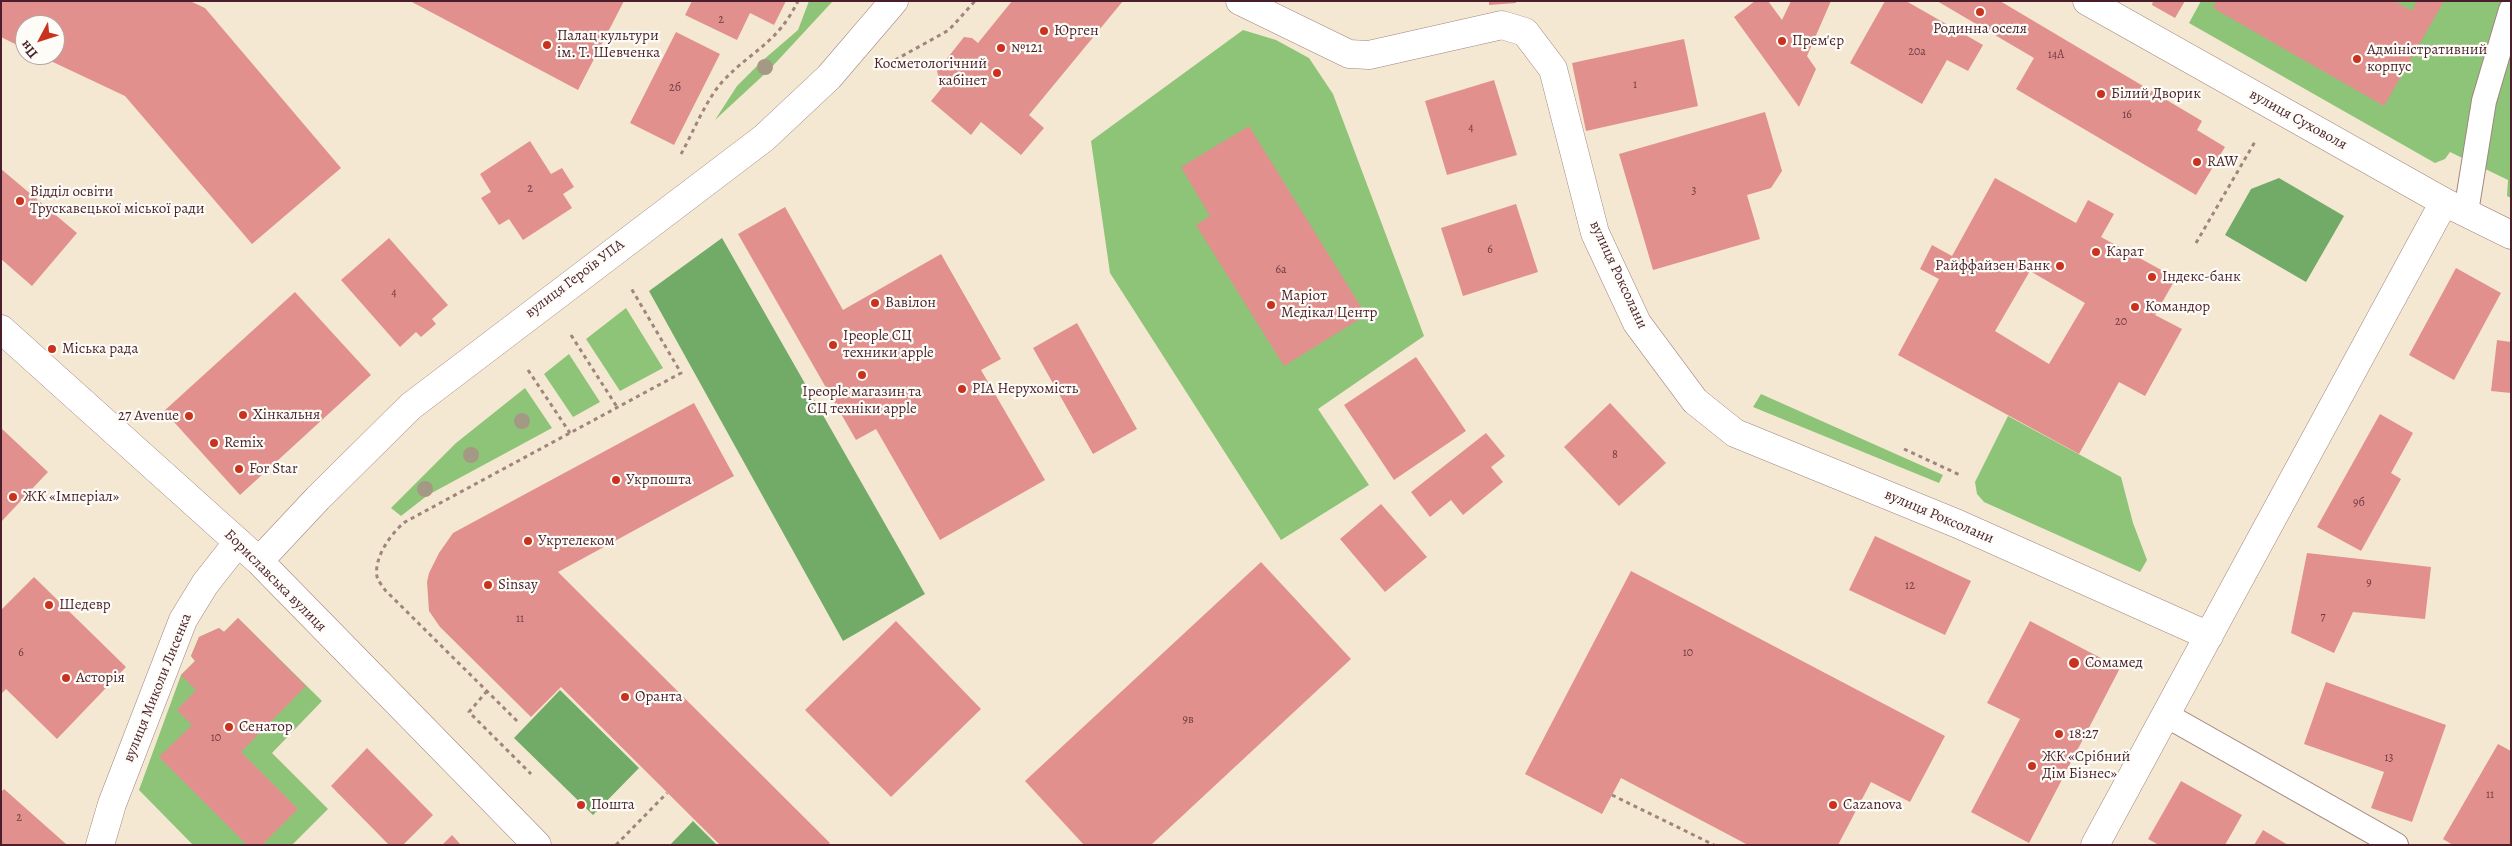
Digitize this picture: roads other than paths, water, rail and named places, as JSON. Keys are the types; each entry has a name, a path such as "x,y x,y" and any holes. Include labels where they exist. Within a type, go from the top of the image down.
{"street":[{"name":"вулиця Героїв УПА","path":"259,561 318,498 411,406 764,138 830,77 894,1"},
{"name":"вулиця Роксолани","path":"1240,1 1349,54 1369,55 1502,25 1526,32 1553,69 1595,233 1603,251 1636,323 1695,401 1735,433 1958,524 2209,636"},
{"name":"вулиця Суховоля","path":"2099,4 2455,207 2511,235"},
{"path":"2095,845 2209,636 2455,207"},
{"name":"Бориславська вулиця","path":"1,329 259,561 537,845"},
{"name":"вулиця Миколи Лисенка","path":"100,845 112,804 183,620 204,584 238,542"}],"lane":[{"path":"2455,207 2511,10"},
{"path":"2166,715 2396,845"}],"place":[{"name":"Родинна оселя","path":"1980,12"},
{"name":"Юрген","path":"1044,31"},
{"name":"Прем'єр","path":"1782,41"},
{"name":"Палац культури ім. Т. Шевченка","path":"547,45"},
{"name":"№121","path":"1001,48"},
{"name":"Адміністративний корпус","path":"2357,59"},
{"name":"Косметологічний кабінет","path":"997,73"},
{"name":"Білий Дворик","path":"2101,94"},
{"name":"RAW","path":"2197,162"},
{"name":"Відділ освіти Трускавецької міської ради","path":"20,201"},
{"name":"Карат","path":"2096,252"},
{"name":"Райффайзен Банк","path":"2060,266"},
{"name":"Індекс-банк","path":"2152,277"},
{"name":"Вавілон","path":"875,303"},
{"name":"Маріот Медікал Центр","path":"1271,305"},
{"name":"Командор","path":"2135,307"},
{"name":"Ipeople СЦ техники apple","path":"833,345"},
{"name":"Міська рада","path":"52,349"},
{"name":"Ipeople магазин та СЦ техніки apple","path":"862,375"},
{"name":"РІА Нерухомість","path":"962,389"},
{"name":"Хінкальня","path":"243,415"},
{"name":"27 Avenue","path":"189,416"},
{"name":"Remix","path":"214,443"},
{"name":"For Star","path":"239,469"},
{"name":"Укрпошта","path":"616,480"},
{"name":"ЖК «Імперіал»","path":"13,497"},
{"name":"Укртелеком","path":"528,541"},
{"name":"Sinsay","path":"488,585"},
{"name":"Шедевр","path":"49,605"},
{"name":"Сомамед","path":"2074,663"},
{"name":"Асторія","path":"66,678"},
{"name":"Оранта","path":"625,697"},
{"name":"Сенатор","path":"229,727"},
{"name":"18:27","path":"2059,734"},
{"name":"ЖК «Срібний Дім Бізнес»","path":"2032,766"},
{"name":"Пошта","path":"581,805"},
{"name":"Cazanova","path":"1833,805"}]}
